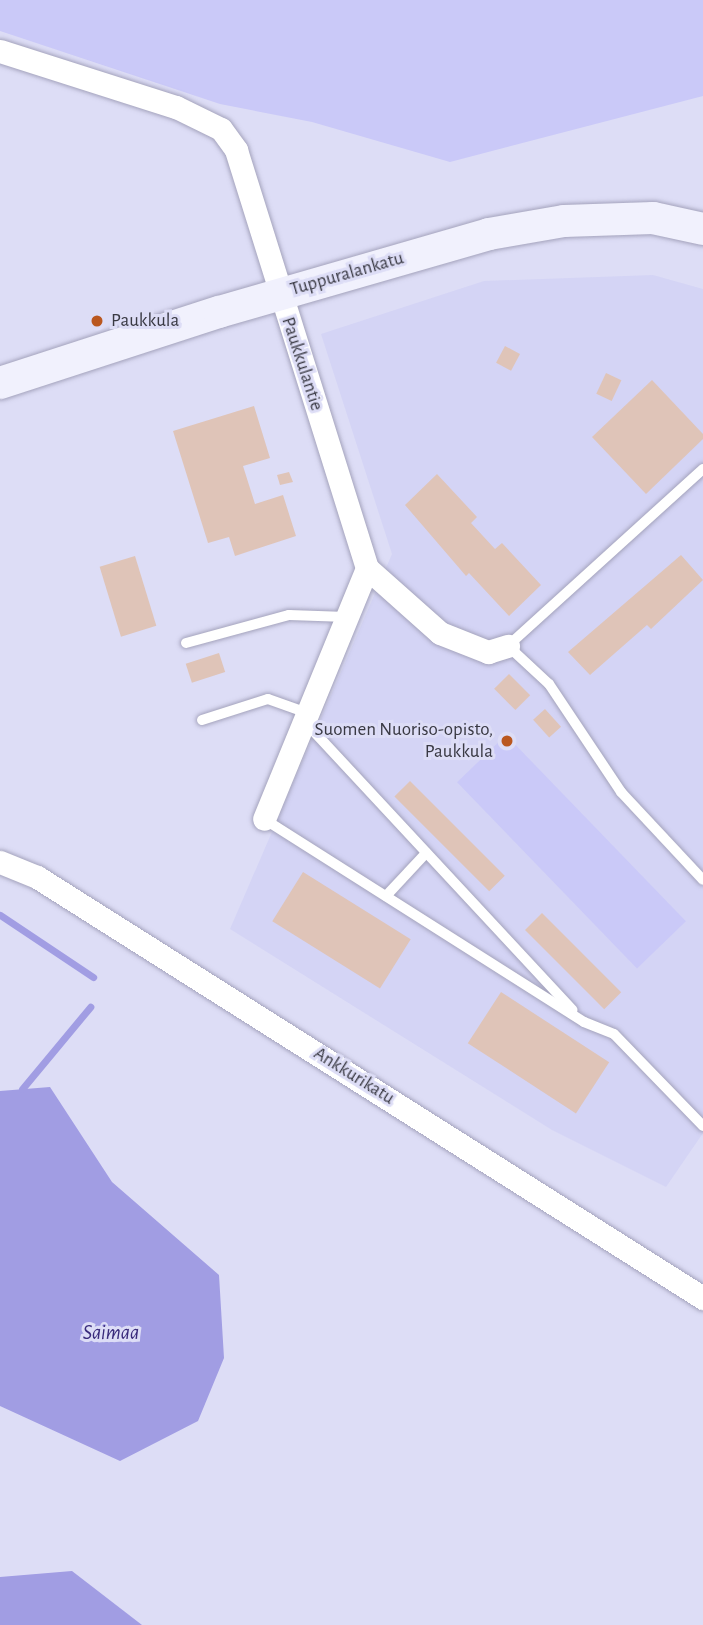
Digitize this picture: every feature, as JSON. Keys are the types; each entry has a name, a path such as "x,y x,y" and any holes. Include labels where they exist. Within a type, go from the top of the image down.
{"street":[{"name":"Paukkulantie","path":"0,51 176,107 221,130 236,150 367,568"},
{"name":"Tuppuralankatu","path":"0,383 279,294 489,234 564,221 653,218 703,229"},
{"path":"264,819 367,568 440,633 488,652 508,646"},
{"name":"Ankkurikatu","path":"0,862 37,877 71,898 703,1298"}],"lane":[{"path":"703,469 508,646 549,684 621,792 703,880"},
{"path":"186,643 289,615 347,617"},
{"path":"202,720 268,699 305,717 426,853 584,1022"},
{"path":"264,819 584,1022 614,1034 703,1126"},
{"path":"386,896 426,853"}],"shaded area":[{"path":"0,0 703,0 703,96 450,162 312,122 220,104 0,31"},
{"name":"Suomen Nuoriso-opisto, Paukkula","path":"653,275 703,289 703,1133 666,1187 552,1130 230,929 392,554 321,334 484,281"},
{"path":"506,735 686,921 637,969 457,782"}],"water":[{"name":"Saimaa","path":"50,1087 112,1182 219,1275 224,1358 198,1421 120,1461 0,1406 0,1091"},
{"path":"72,1571 142,1625 0,1625 0,1577"}],"building":[{"path":"505,346 520,354 511,371 496,363"},
{"path":"606,373 621,380 612,401 596,394"},
{"path":"652,380 703,434 703,439 646,494 592,437"},
{"path":"254,406 270,458 243,466 255,504 283,495 296,536 235,556 229,537 208,543 173,431"},
{"path":"289,472 293,482 280,485 277,475"},
{"path":"437,474 477,517 471,523 495,549 502,543 541,585 509,616 469,573 466,576 405,505"},
{"path":"681,555 703,580 651,629 647,625 590,675 568,652"},
{"path":"135,556 156,626 121,637 100,567"},
{"path":"219,653 225,672 192,683 186,664"},
{"path":"509,674 530,695 515,710 494,689"},
{"path":"545,709 561,727 549,738 533,720"},
{"path":"410,781 505,876 489,891 394,797"},
{"path":"303,872 411,939 380,988 272,921"},
{"path":"542,913 621,992 604,1009 525,930"},
{"path":"501,992 609,1062 576,1113 468,1043"}],"waterway":[{"path":"0,915 93,977"},
{"path":"22,1089 90,1007"}],"place":[{"name":"Paukkula","path":"97,321"},
{"name":"Suomen Nuoriso-opisto, Paukkula","path":"507,741"}]}
